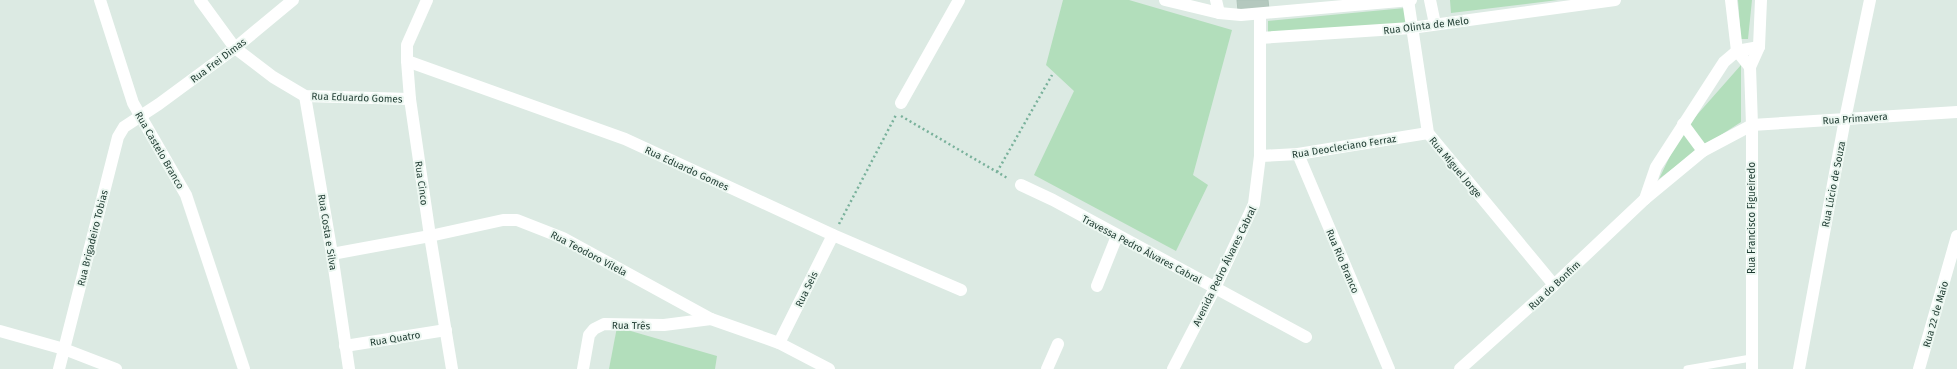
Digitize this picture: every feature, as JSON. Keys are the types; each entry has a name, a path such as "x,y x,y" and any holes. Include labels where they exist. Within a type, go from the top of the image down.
{"street":[{"name":"Rua Castelo Branco","path":"100,0 127,85 139,116 178,178 186,195 244,369"},
{"name":"Rua Eduardo Gomes","path":"200,0 235,48 273,77 304,96 410,99"},
{"name":"Rua Frei Dimas","path":"139,116 159,104 235,48 293,0"},
{"name":"Rua Cinco","path":"426,0 407,45 407,61 410,99 430,236 452,369"},
{"path":"899,108 959,0"},
{"path":"1165,0 1219,13 1260,14 1410,0"},
{"path":"1216,0 1219,13"},
{"name":"Rua Miguel Jorge","path":"1410,0 1411,28 1428,133 1554,285"},
{"path":"1430,0 1434,24"},
{"name":"Rua Olinta de Melo","path":"1260,38 1411,28 1615,0"},
{"path":"1732,0 1737,51 1750,67"},
{"name":"Rua Francisco Figueiredo","path":"1751,364 1752,125 1750,67 1758,47 1761,0"},
{"name":"Rua Lúcio de Souza","path":"1799,369 1845,119 1870,0"},
{"path":"1260,14 1260,38"},
{"name":"Avenida Pedro Álvares Cabral","path":"1173,369 1215,288 1254,204 1257,194 1260,156 1260,38"},
{"path":"1737,51 1758,47"},
{"name":"Rua do Bonfim","path":"1646,199 1656,167 1724,62 1737,51"},
{"name":"Rua Eduardo Gomes","path":"407,61 625,139 833,235 961,290"},
{"name":"Rua Costa e Silva","path":"304,96 332,254 349,369"},
{"name":"Rua Primavera","path":"1752,125 1957,112"},
{"name":"Rua Brigadeiro Tobias","path":"59,369 118,137 124,127 139,116"},
{"path":"1683,124 1703,151"},
{"name":"Rua do Bonfim","path":"1460,369 1554,285 1646,199 1703,151 1752,125"},
{"name":"Rua Deocleciano Ferraz","path":"1260,156 1298,154 1428,133"},
{"name":"Rua Rio Branco","path":"1298,154 1389,369"},
{"name":"Travessa Pedro Álvares Cabral","path":"1021,185 1053,200 1306,337"},
{"name":"Rua Teodoro Vilela","path":"332,254 430,236 503,220 517,220 529,223 563,238 711,319 779,343 829,369"},
{"name":"Rua Seis","path":"779,343 833,235"},
{"path":"1097,286 1117,236"},
{"name":"Rua 22 de Maio","path":"1919,369 1957,236"},
{"name":"Rua Três","path":"583,369 589,335 594,329 604,324 664,325 711,319"},
{"name":"Rua Quatro","path":"345,346 446,330"},
{"path":"0,331 64,349 116,369"},
{"path":"1047,369 1058,344"}],"lane":[{"path":"1687,369 1751,364"}],"path":[{"path":"833,235 899,108 997,172 1052,74"}],"green space":[{"path":"1063,0 1129,0 1232,30 1193,175 1208,185 1176,251 1034,175 1074,91 1046,65"},
{"path":"1450,0 1558,0 1451,13"},
{"path":"1738,0 1752,0 1748,39 1741,39"},
{"path":"1405,8 1407,24 1268,35 1268,21"},
{"path":"1741,65 1741,122 1693,153 1659,179 1681,133"},
{"path":"617,327 717,356 715,369 609,369"}],"building":[{"path":"1237,0 1268,0 1269,9 1238,11"}]}
